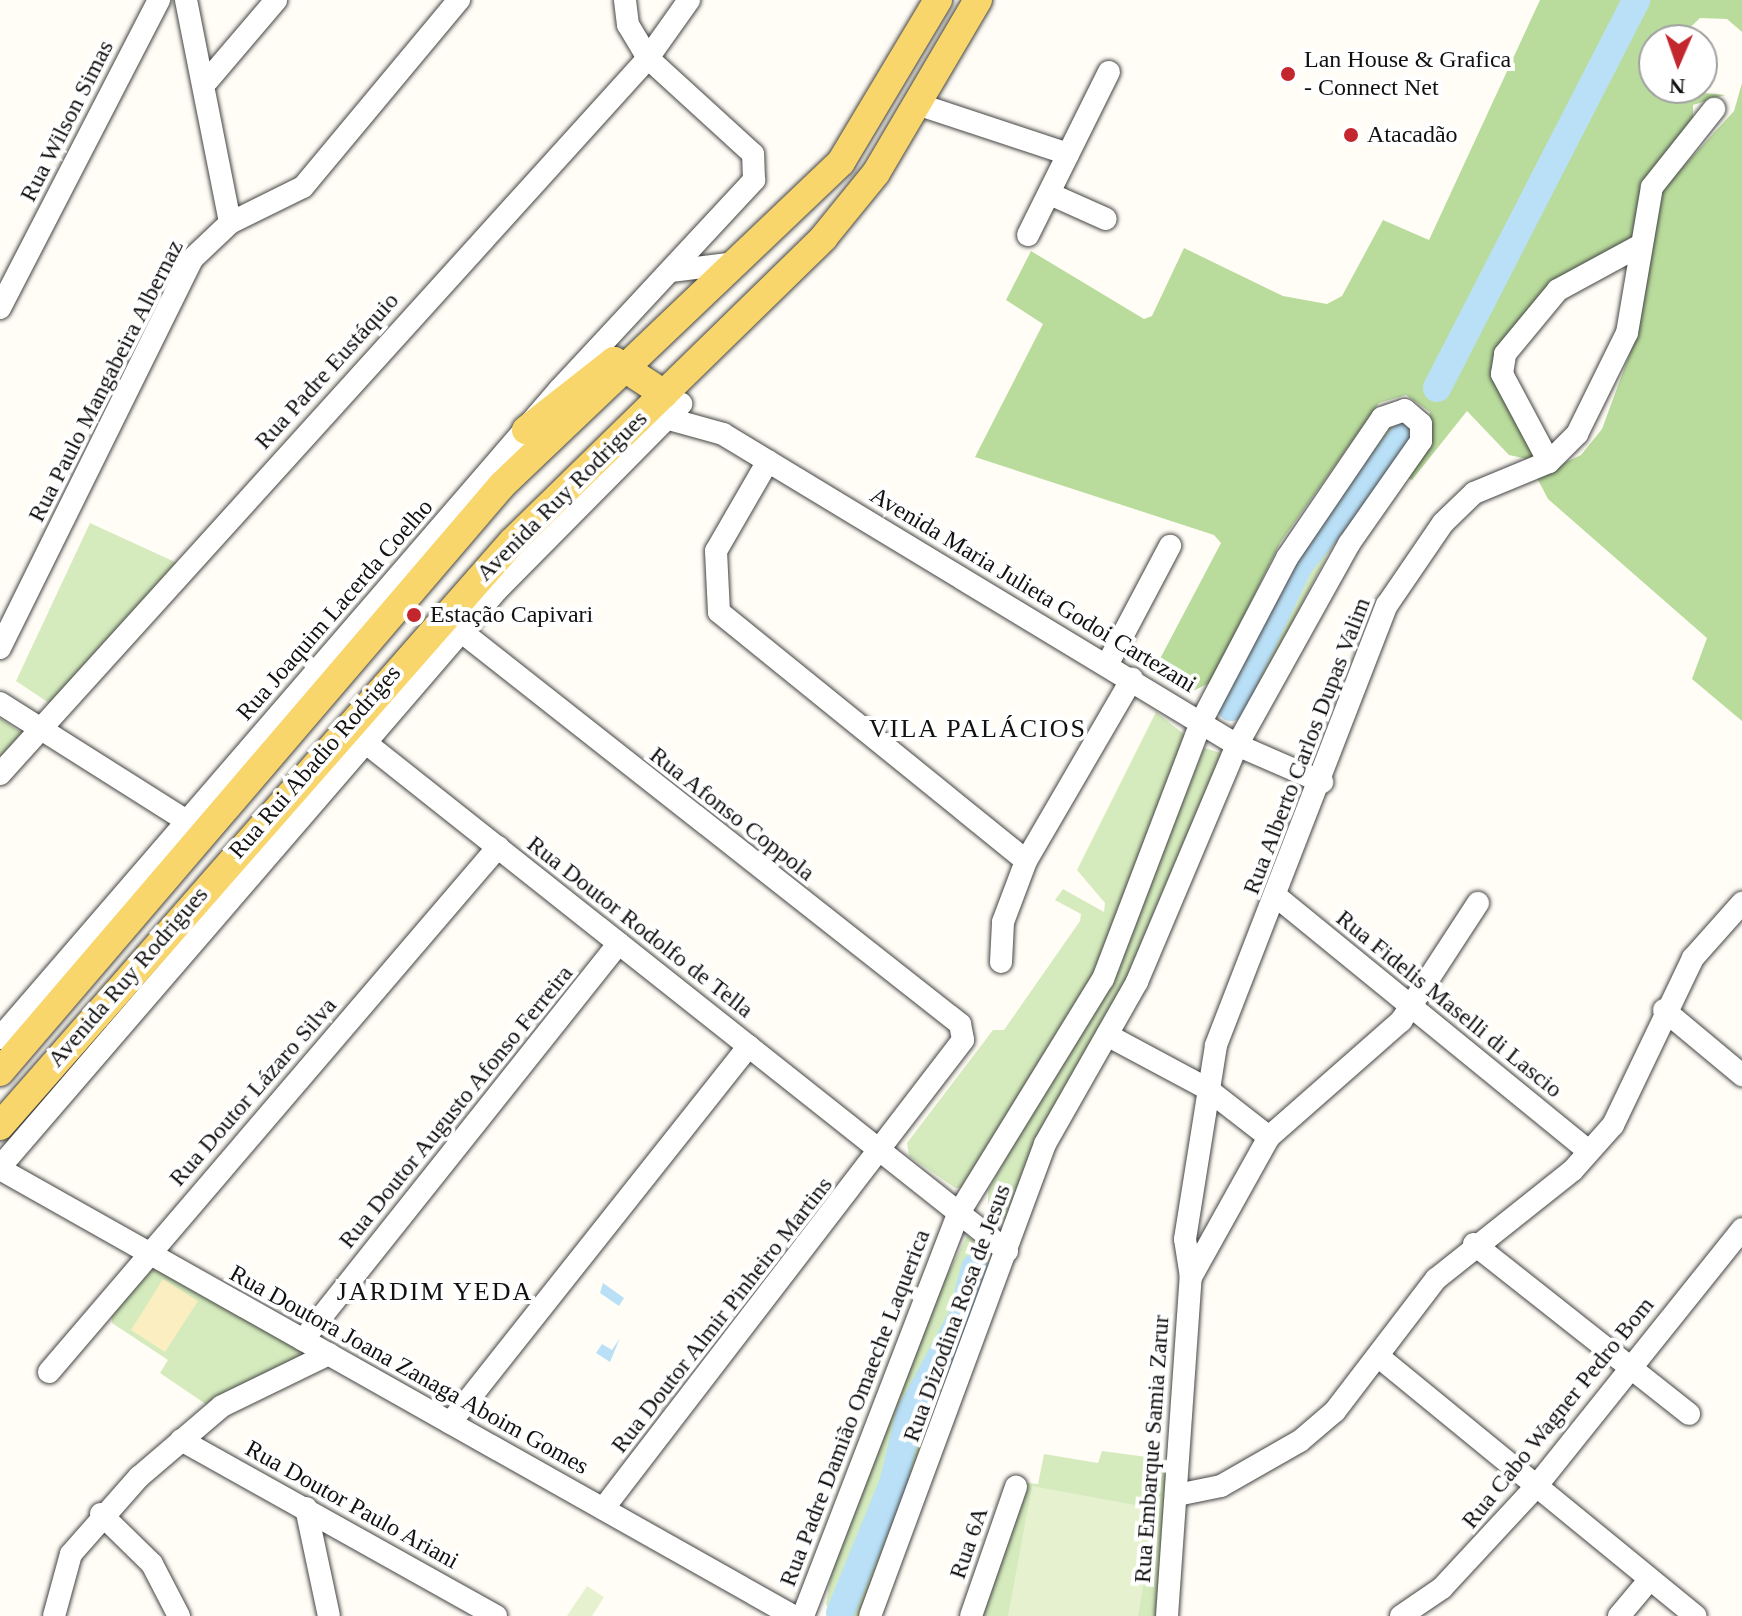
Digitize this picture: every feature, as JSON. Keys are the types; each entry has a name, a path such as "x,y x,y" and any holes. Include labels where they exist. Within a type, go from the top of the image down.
{"main road":[{"name":"Avenida Ruy Rodrigues","path":"0,1072 448,545 627,364 736,263 859,140 938,0"},
{"name":"Avenida Ruy Rodrigues","path":"0,1126 477,581 673,406 824,237 876,173 978,0"},
{"path":"526,430 591,374 614,361 627,364 673,406"}],"street":[{"name":"Rua Wilson Simas","path":"0,308 159,0"},
{"path":"186,0 208,80 230,223"},
{"path":"208,80 276,0"},
{"name":"Rua Paulo Mangabeira Albernaz","path":"0,648 192,259 230,223 303,187 459,0"},
{"name":"Rua Joaquim Lacerda Coelho","path":"0,1038 185,820 526,430 754,180 753,154 648,58 628,25 625,0"},
{"name":"Rua Padre Eustáquio","path":"0,774 648,58 689,0"},
{"path":"1028,235 1109,72"},
{"path":"917,104 1068,154"},
{"name":"Rua Alberto Carlos Dupas Valim","path":"1190,1281 1185,1239 1206,1088 1216,1045 1322,782 1387,605 1443,523 1502,475 1549,462 1577,434 1627,333 1652,187 1714,109"},
{"path":"1050,194 1106,219"},
{"path":"1549,462 1502,374 1505,354 1558,290 1641,245"},
{"path":"671,271 736,263"},
{"name":"Avenida Maria Julieta Godoi Cartezani","path":"673,406 1132,679 1237,745 1322,782"},
{"name":"Rua Rui Abadio Rodriges","path":"0,1168 462,632 673,406"},
{"name":"Rua Dizodina Rosa de Jesus","path":"870,1616 1045,1144 1107,1035 1237,745 1349,544 1421,441 1421,424 1405,410 1382,418 1287,558 1201,722"},
{"path":"768,461 716,551 719,612 1026,861"},
{"path":"1107,665 1170,546"},
{"name":"Rua Afonso Coppola","path":"462,632 960,1024 963,1040 882,1152"},
{"path":"1001,962 1003,922 1026,861 1132,679"},
{"path":"0,703 185,820"},
{"path":"1007,1251 957,1216 1103,979 1201,722"},
{"name":"Rua Doutor Rodolfo de Tella","path":"366,743 882,1152"},
{"name":"Rua Doutor Lázaro Silva","path":"49,1372 148,1252 498,847"},
{"name":"Rua Fidelis Maselli di Lascio","path":"1277,897 1588,1151"},
{"path":"1190,1281 1269,1137 1411,1008 1478,903"},
{"path":"1177,1495 1221,1486 1300,1441 1379,1357 1414,1304 1474,1244 1560,1183 1613,1125 1664,1010 1693,958 1742,903"},
{"name":"Rua Doutor Augusto Afonso Ferreira","path":"303,1340 619,943"},
{"path":"1664,1010 1742,1075"},
{"path":"1107,1035 1206,1088 1269,1137"},
{"path":"450,1423 749,1046"},
{"name":"Rua Padre Damião Omaeche Laquerica","path":"803,1616 957,1216 882,1152"},
{"name":"Rua Doutor Almir Pinheiro Martins","path":"603,1509 882,1152"},
{"name":"Rua Doutora Joana Zanaga Aboim Gomes","path":"0,1168 793,1616"},
{"name":"Rua Cabo Wagner Pedro Bom","path":"1401,1616 1442,1588 1534,1489 1742,1229"},
{"path":"1474,1244 1627,1371 1689,1414"},
{"name":"Rua Embarque Samia Zarur","path":"1167,1616 1190,1281"},
{"path":"54,1616 71,1554 101,1514 222,1406 329,1354"},
{"path":"1379,1357 1534,1489 1695,1616"},
{"name":"Rua Doutor Paulo Ariani","path":"181,1440 496,1616"},
{"name":"Rua 6A","path":"971,1616 1016,1487"},
{"path":"306,1508 329,1616"},
{"path":"101,1514 152,1564 179,1616"},
{"path":"1619,1616 1650,1579"}],"green space":[{"path":"1540,0 1742,0 1742,32 1727,19 1700,18 1694,24 1638,24 1638,104 1696,104 1693,105 1693,131 1634,236 1500,350 1536,444 1531,460 1509,455 1467,411 1412,480 1404,476 1427,448 1430,412 1406,395 1379,403 1280,543 1211,682 1189,693 1176,687 1153,672 1221,543 1214,535 975,457 1043,324 1006,300 1031,251 1144,319 1152,316 1184,248 1283,296 1327,304 1342,296 1383,220 1429,240"},
{"path":"1742,83 1742,721 1692,679 1707,638 1548,499 1536,476 1581,455 1602,429 1630,353 1661,191 1734,111"},
{"path":"1386,424 1401,425 1406,445 1327,555 1243,718 1220,709 1282,583"},
{"path":"90,523 188,568 64,713 16,681"},
{"path":"1156,712 1185,735 1102,962 963,1188 955,1188 909,1156 907,1143 993,1030 1004,1030 1080,921 1081,914 1055,900 1063,889 1104,912 1105,903 1077,870"},
{"path":"0,718 24,735 0,762"},
{"path":"1204,748 1224,754 1150,936 1006,1220 988,1209 988,1190 1123,953"},
{"path":"967,1236 998,1255 859,1616 832,1616 826,1604 832,1569 930,1309"},
{"path":"154,1268 300,1348 299,1358 210,1407 160,1373 168,1360 112,1323 111,1314"},
{"path":"1102,1451 1177,1461 1164,1616 967,1616 1013,1482 1038,1484 1044,1454 1098,1463"},
{"path":"1032,1486 1157,1509 1138,1616 1008,1616"},
{"path":"587,1586 604,1597 592,1616 567,1616"}],"sand":[{"path":"163,1279 198,1301 165,1352 131,1330"}],"water":[{"path":"603,1283 624,1298 619,1306 600,1293"},
{"path":"620,1338 610,1362 596,1353 602,1344 612,1350"}],"waterway":[{"path":"1437,388 1636,0"},
{"path":"1231,707 1299,565 1409,429"},
{"path":"840,1613 893,1484 910,1414 962,1317 975,1268"}],"place":[{"name":"Lan House & Grafica - Connect Net","path":"1288,74"},
{"name":"Atacadão","path":"1351,135"},
{"name":"Estação Capivari","path":"414,615"}],"district":[{"name":"VILA PALÁCIOS","path":"978,729"},
{"name":"JARDIM YEDA","path":"435,1292"}]}
